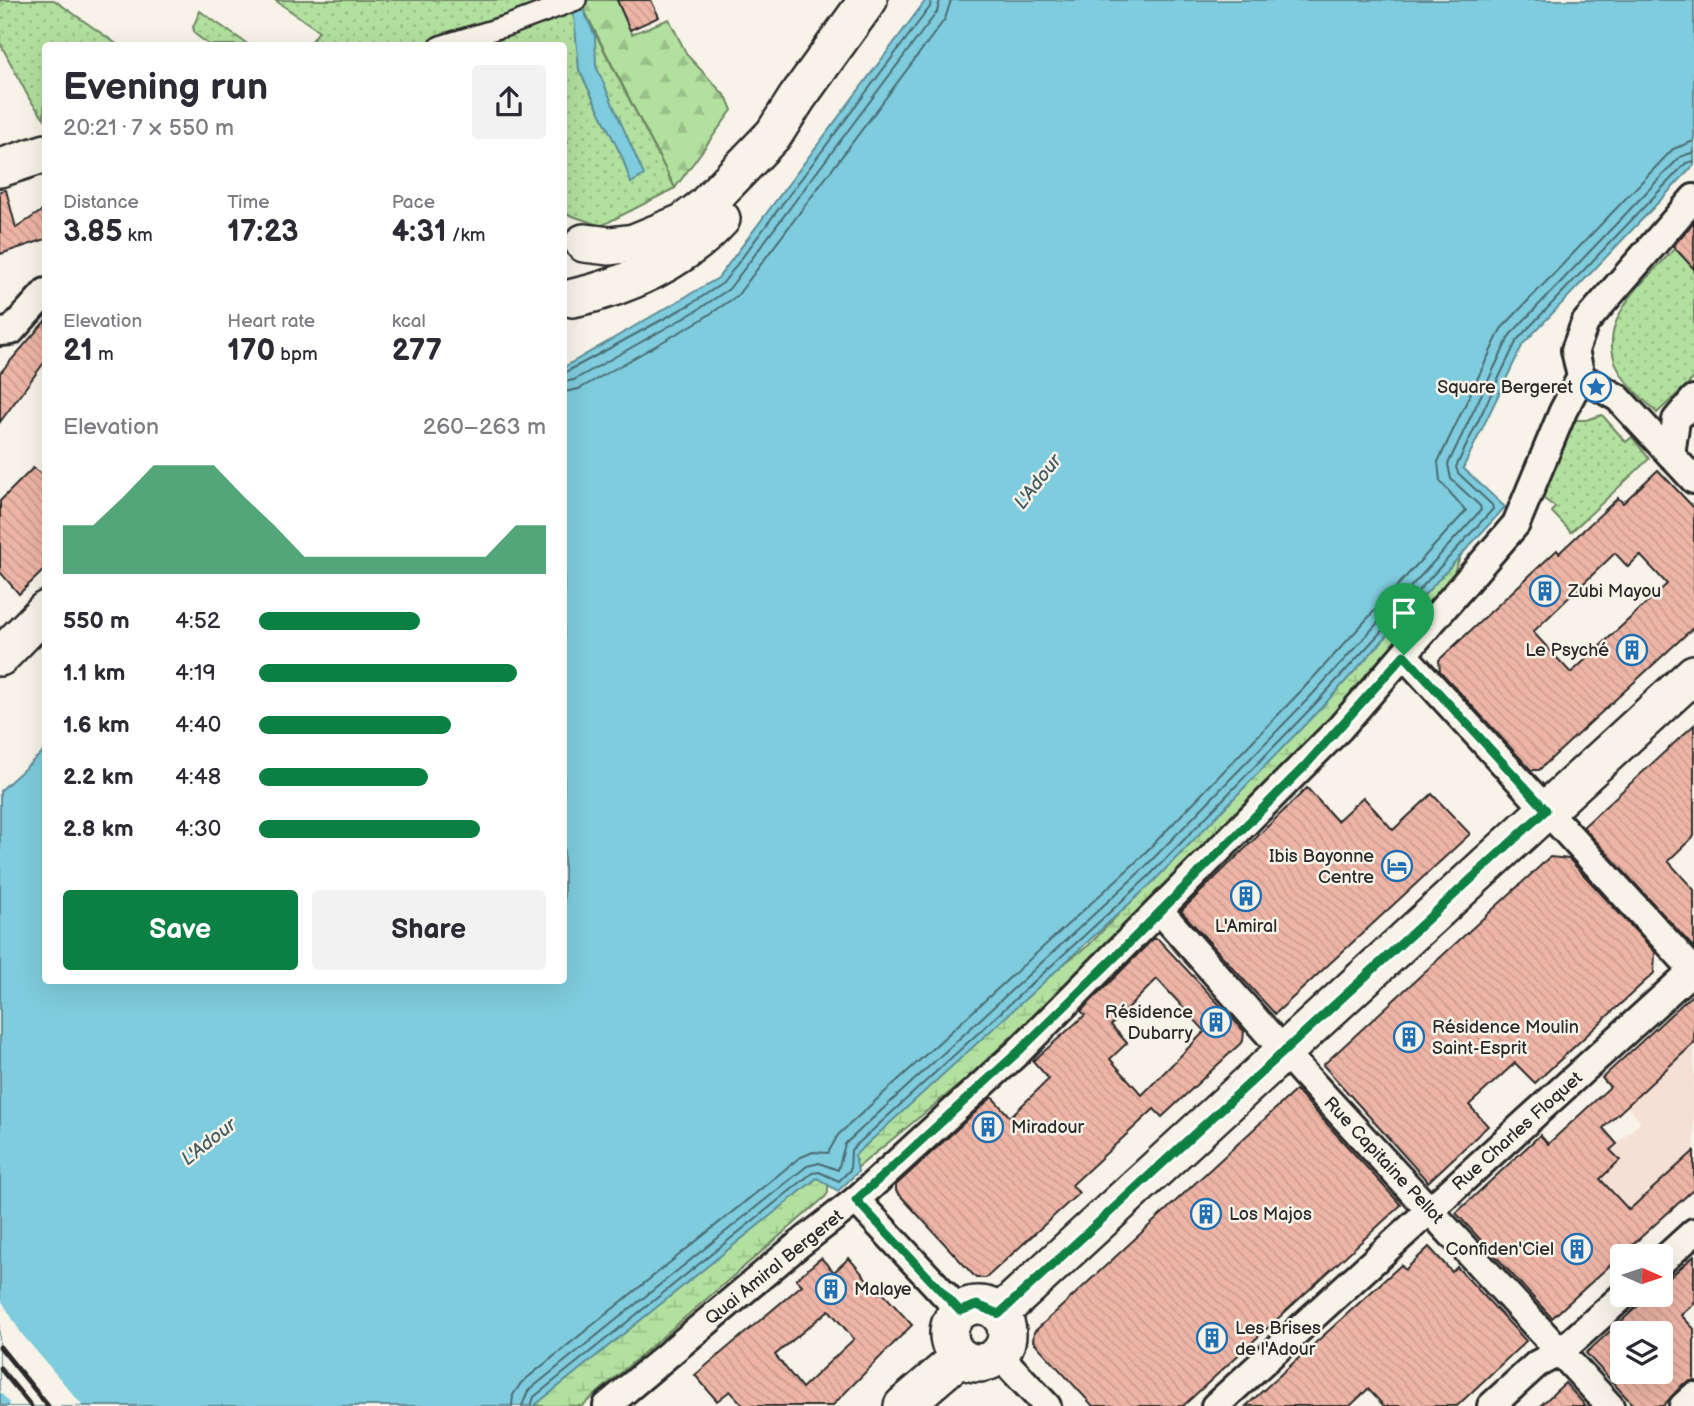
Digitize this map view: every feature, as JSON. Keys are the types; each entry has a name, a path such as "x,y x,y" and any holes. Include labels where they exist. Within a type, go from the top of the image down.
{"main road":[{"path":"574,235 610,246 634,243 683,223 704,207 774,134 868,0"},
{"path":"568,300 603,292 631,280 696,243 740,198 771,154 774,134"},
{"path":"0,167 42,154"},
{"path":"568,300 588,278 589,254 574,235"},
{"path":"0,657 42,614"},
{"path":"999,1314 1694,674"},
{"path":"977,1305 999,1314 1004,1321 1007,1339 999,1355 979,1363 960,1357 951,1346 949,1333 953,1320 960,1311 977,1305"},
{"path":"903,1406 960,1357"}],"street":[{"path":"452,42 571,2"},
{"path":"1694,198 1585,323 1575,350 1581,377 1618,398 1694,480"},
{"path":"4,335 42,296"},
{"name":"Quai Amiral Bergeret","path":"607,1406 797,1246 856,1200 1019,1051 1303,768 1516,524 1563,411 1581,377"},
{"path":"1671,456 1676,420 1694,399"},
{"path":"1404,655 1694,970"},
{"name":"Rue Capitaine Pellot","path":"1160,911 1285,1052 1610,1406"},
{"name":"Rue Charles Floquet","path":"1215,1406 1694,970"},
{"path":"856,1200 960,1311"},
{"path":"1673,1251 1694,1231"},
{"path":"1491,1406 1537,1364 1560,1352 1610,1307"},
{"path":"999,1355 1047,1406"},
{"path":"1683,1406 1694,1396"}],"shaded area":[{"path":"1690,997 1694,1001 1694,1189 1648,1231 1589,1168 1641,1122 1602,1078"}],"green space":[{"path":"0,0 54,0 114,42 42,42 42,115 30,100 0,43"},
{"path":"275,0 578,0 675,188 601,226 567,214 567,42 311,42 319,31"},
{"path":"579,0 617,0 632,34 669,19 687,55 727,98 732,110 675,188"},
{"path":"200,11 245,42 205,42 195,34 193,27"},
{"path":"1675,248 1694,269 1694,378 1657,413 1623,377 1614,358 1612,340 1624,307 1635,291"},
{"path":"1602,415 1626,442 1632,437 1649,459 1571,532 1552,512 1555,507 1537,494 1566,420 1586,420"},
{"path":"1461,555 1454,572 1416,621 1344,705 1239,814 1103,950 965,1080 857,1168 853,1158 865,1143 1042,980 1089,945"},
{"path":"811,1177 828,1180 828,1193 825,1197 582,1406 522,1406"}],"water":[{"path":"566,0 579,0 595,36 596,66 644,175 631,183 622,157 579,70 574,17"},
{"name":"L'Adour","path":"926,0 1694,0 1694,165 1523,344 1463,468 1505,507 1321,708 1154,881 855,1155 858,1172 838,1191 817,1178 534,1406 0,1406 0,791 42,753 42,984 567,984 567,365 718,278"}],"pier":[{"path":"0,1298 21,1333 83,1406 9,1406 10,1403 0,1392"}],"building":[{"path":"617,0 651,0 659,17 630,30"},
{"path":"6,190 16,228 42,211 42,240 0,254 0,191"},
{"path":"1694,222 1694,269 1673,246"},
{"path":"42,325 42,365 0,422 0,373"},
{"path":"33,468 42,474 42,572 19,594 0,572 0,501"},
{"path":"1658,470 1694,508 1694,627 1539,770 1531,770 1440,671 1439,660 1557,550 1559,553 1618,498 1623,503","holes":["1615,553 1628,567 1640,555 1667,584 1571,673 1533,632"]},
{"path":"1694,725 1694,836 1668,861 1694,890 1694,948 1583,827"},
{"path":"1307,788 1337,821 1363,797 1393,830 1432,794 1470,834 1275,1014 1181,911"},
{"path":"1550,857 1569,859 1655,952 1654,973 1535,1083 1515,1063 1469,1105 1488,1126 1428,1182 1323,1065"},
{"path":"1153,939 1158,939 1244,1031 1243,1041 1162,1117 1154,1109 1072,1185 1079,1193 986,1278 976,1278 896,1191 896,1185 992,1097 1010,1117 1049,1079 1033,1061 1085,1015 1081,1011","holes":["1157,979 1205,1031 1142,1095 1110,1059 1127,1043 1111,1025"]},
{"path":"1694,993 1694,1043 1603,1128 1617,1144 1610,1150 1620,1160 1600,1179 1629,1210 1694,1151 1694,1189 1633,1244 1610,1244 1610,1265 1552,1318 1456,1213 1540,1135 1548,1144 1610,1087 1602,1078"},
{"path":"1296,1090 1401,1205 1183,1406 1093,1406 1033,1341 1034,1332"},
{"path":"1429,1247 1452,1272 1457,1267 1526,1341 1457,1406 1384,1406 1368,1389 1350,1406 1246,1406 1401,1265 1405,1270"},
{"path":"1694,1256 1694,1304 1681,1315 1694,1329 1694,1380 1683,1384 1663,1406 1634,1406 1614,1384 1673,1384 1673,1321 1621,1321 1637,1307 1673,1307 1673,1274"},
{"path":"821,1258 834,1272 849,1258 879,1294 882,1292 912,1325 832,1406 744,1406 730,1391 717,1401 695,1375 802,1285 796,1279","holes":["829,1310 854,1339 802,1388 775,1355"]},
{"path":"1610,1331 1610,1380 1586,1353"},
{"path":"1565,1383 1586,1406 1540,1406"}],"railway":[{"path":"0,1347 48,1406"},
{"path":"0,1368 31,1406"}],"place":[{"name":"Square Bergeret","path":"1596,387"},
{"name":"Zubi Mayou","path":"1545,591"},
{"name":"Le Psyché","path":"1632,650"},
{"name":"Ibis Bayonne Centre","path":"1397,866"},
{"name":"L'Amiral","path":"1246,896"},
{"name":"Résidence Dubarry","path":"1216,1022"},
{"name":"Résidence Moulin Saint-Esprit","path":"1409,1037"},
{"name":"Miradour","path":"988,1127"},
{"name":"Los Majos","path":"1206,1214"},
{"name":"Confiden'Ciel","path":"1577,1249"},
{"name":"Malaye","path":"831,1289"},
{"name":"Les Brises de l'Adour","path":"1212,1338"}],"route":[{"path":"1404,655 1546,810 999,1314 993,1309 977,1305 960,1311 856,1200 1019,1051 1122,950 1303,768 1404,655"}]}
